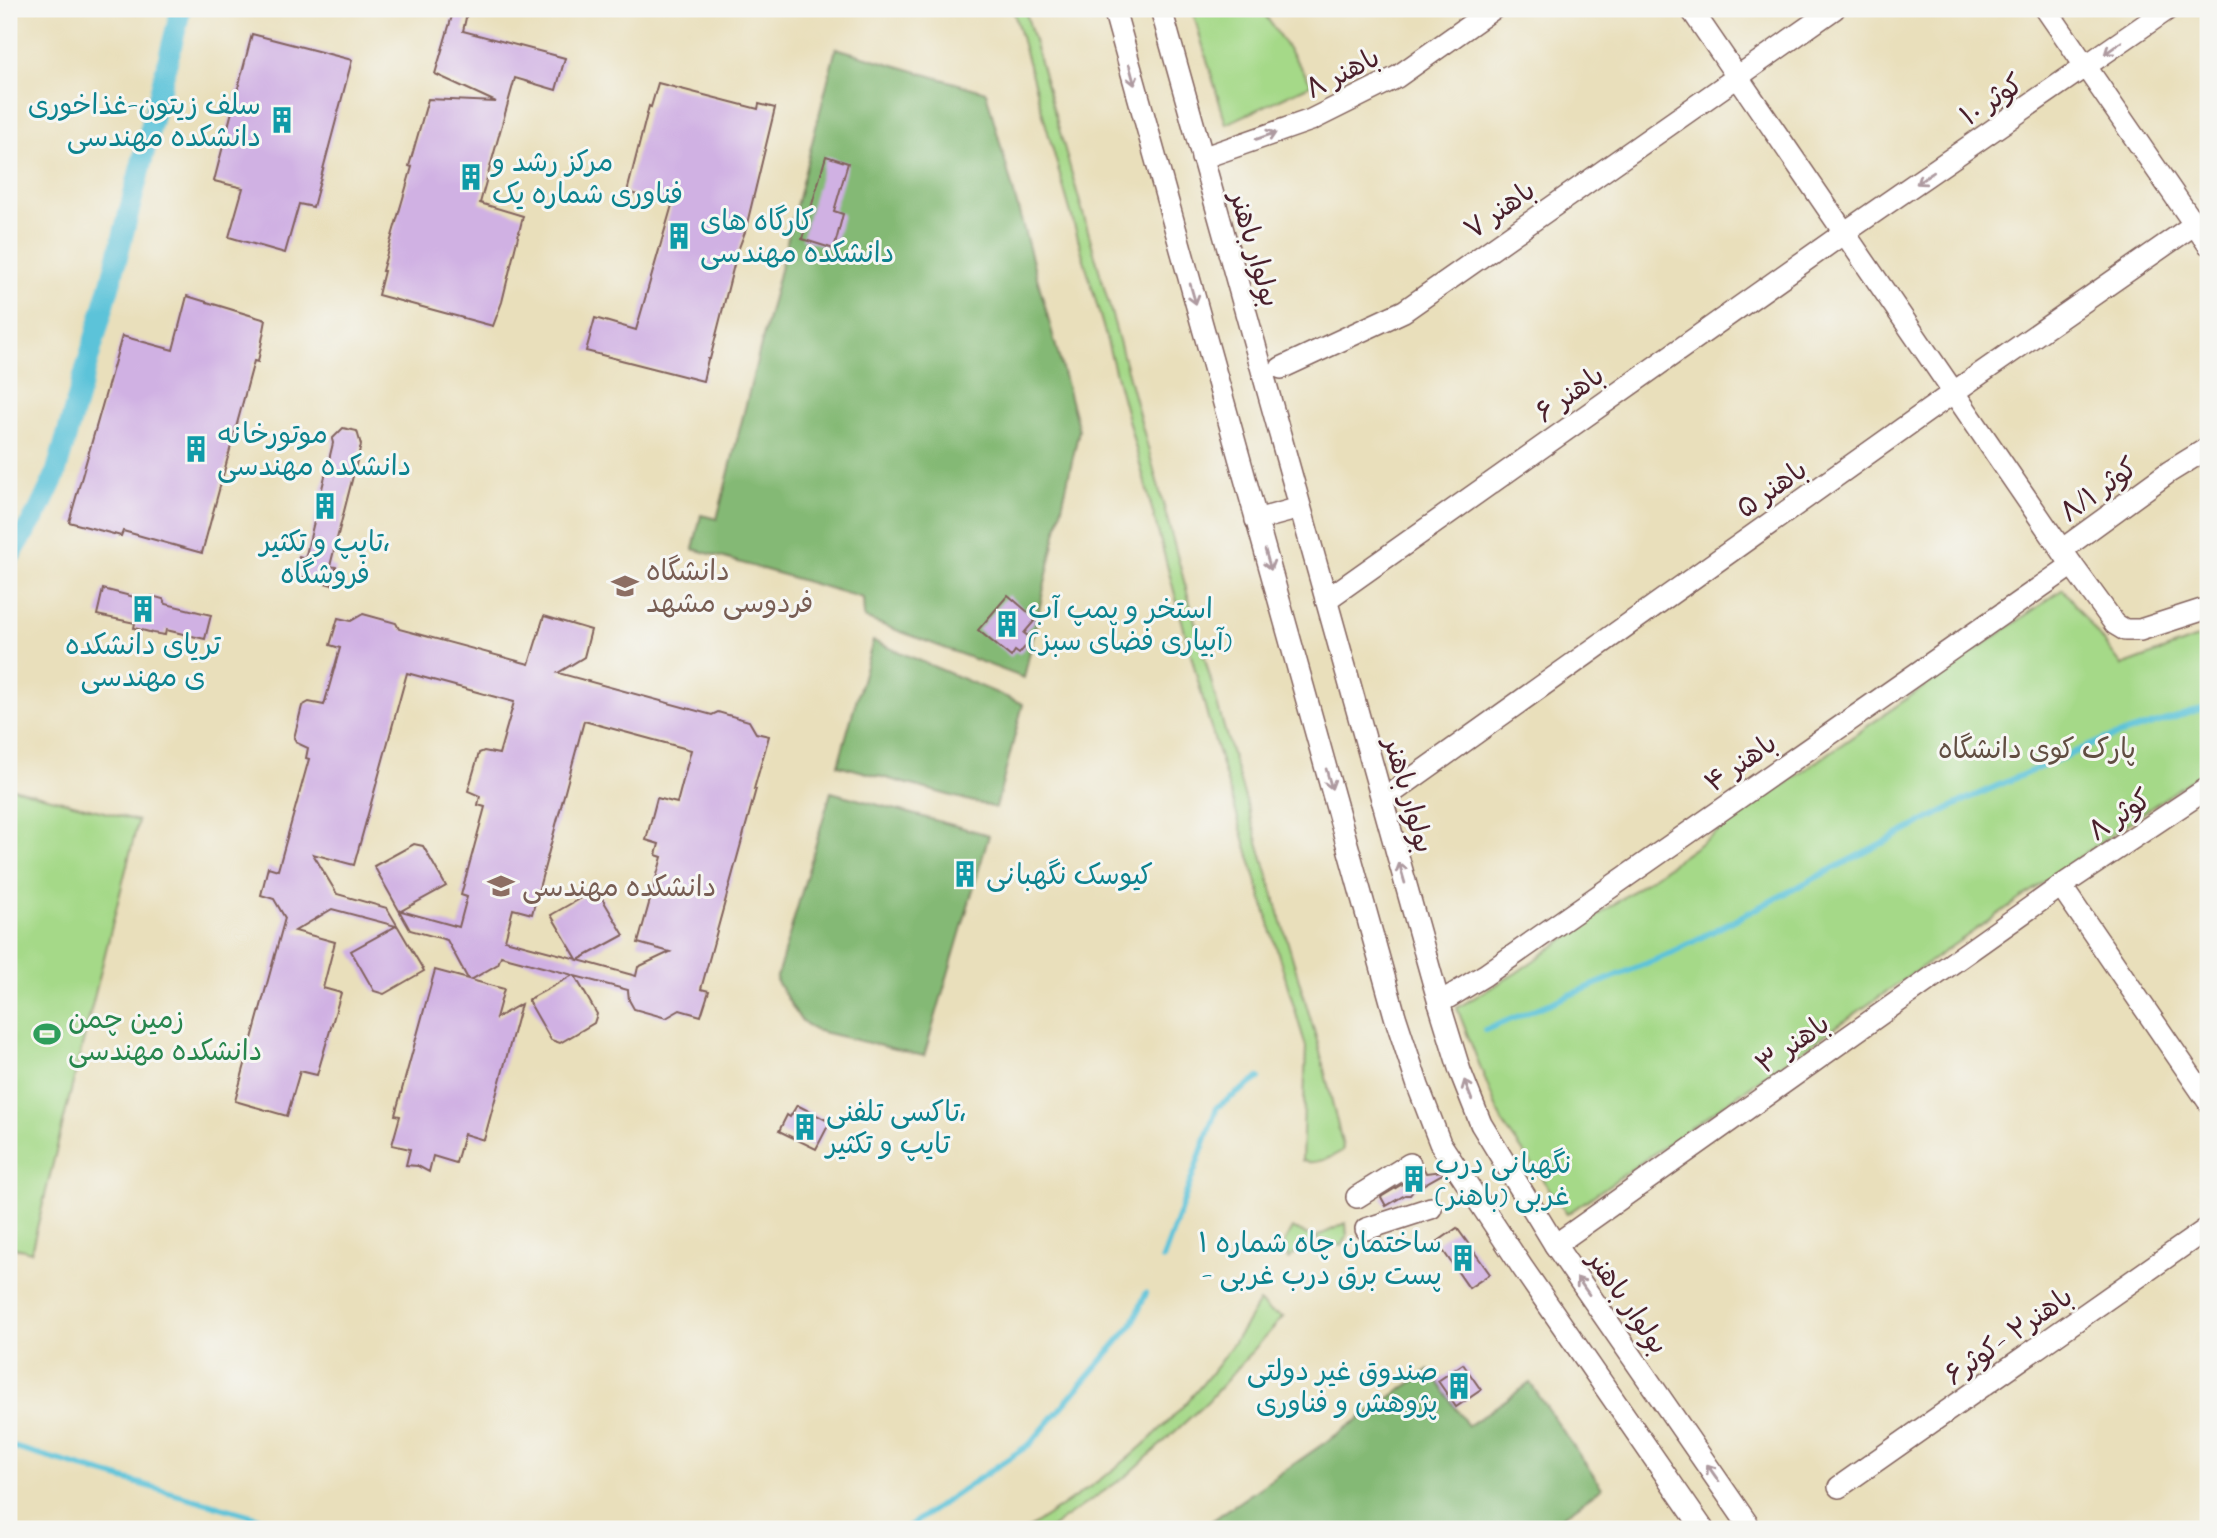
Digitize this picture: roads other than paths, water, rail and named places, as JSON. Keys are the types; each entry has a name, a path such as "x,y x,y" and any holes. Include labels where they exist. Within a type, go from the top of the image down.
{"street":[{"path":"1114,9 1395,1016 1440,1143 1521,1267 1703,1529"},
{"name":"بولوار باهنر","path":"1161,9 1460,1071 1481,1124 1555,1245 1751,1529"},
{"name":"باهنر ۸","path":"1202,158 1311,120 1384,83 1493,9"},
{"path":"1691,9 2068,557"},
{"name":"باهنر ۷","path":"1281,368 1404,310 1834,9"},
{"path":"2046,9 2208,244"},
{"name":"کوثر ۱۰","path":"1844,233 2168,9"},
{"name":"باهنر ۵","path":"1382,800 2194,224"},
{"name":"باهنر ۶","path":"1326,600 1844,233"},
{"name":"کوثر ۸/۱","path":"2208,448 2169,472 2068,557 2116,624 2124,630 2140,630 2208,608"},
{"path":"1256,520 1300,508"},
{"name":"باهنر ۴","path":"1439,1003 1497,967 2068,557"},
{"name":"کوثر ۸","path":"2061,886 2208,788"},
{"path":"2061,886 2208,1101"},
{"name":"باهنر ۳","path":"1555,1245 2061,886"},
{"path":"1357,1197 1410,1164"},
{"path":"1366,1229 1431,1209"},
{"name":"باهنر۲ -کوثر۶","path":"1839,1487 2208,1228"}],"waterway":[{"path":"9,558 39,510 55,476 112,278 181,9"},
{"path":"1485,1030 1667,955 1967,799 2105,739 2208,707"},
{"path":"1163,1259 1217,1107 1259,1078"},
{"path":"905,1529 1030,1444 1132,1325 1146,1293"},
{"path":"9,1446 297,1529"}],"place":[{"name":"سلف زیتون-غذاخوری دانشکده مهندسی","path":"282,120"},
{"name":"مرکز رشد و فناوری شماره یک","path":"471,177"},
{"name":"کارگاه های دانشکده مهندسی","path":"679,236"},
{"name":"موتورخانه دانشکده مهندسی","path":"196,449"},
{"name":"تایپ و تکثیر، فروشگاه","path":"325,506"},
{"name":"دانشگاه فردوسی مشهد","path":"625,586"},
{"name":"تریای دانشکده ی مهندسی","path":"143,609"},
{"name":"استخر و پمپ آب (آبیاری فضای سبز)","path":"1007,624"},
{"name":"کیوسک نگهبانی","path":"965,874"},
{"name":"دانشکده مهندسی","path":"501,886"},
{"name":"زمین چمن دانشکده مهندسی","path":"47,1034"},
{"name":"تاکسی تلفنی، تایپ و تکثیر","path":"805,1127"},
{"name":"نگهبانی درب غربی (باهنر)","path":"1414,1179"},
{"name":"ساختمان چاه شماره ۱ - پست برق درب غربی","path":"1463,1258"},
{"name":"صندوق غیر دولتی پژوهش و فناوری","path":"1459,1386"}],"park label":[{"name":"پارک کوی دانشگاه","path":"2037,748"}]}
